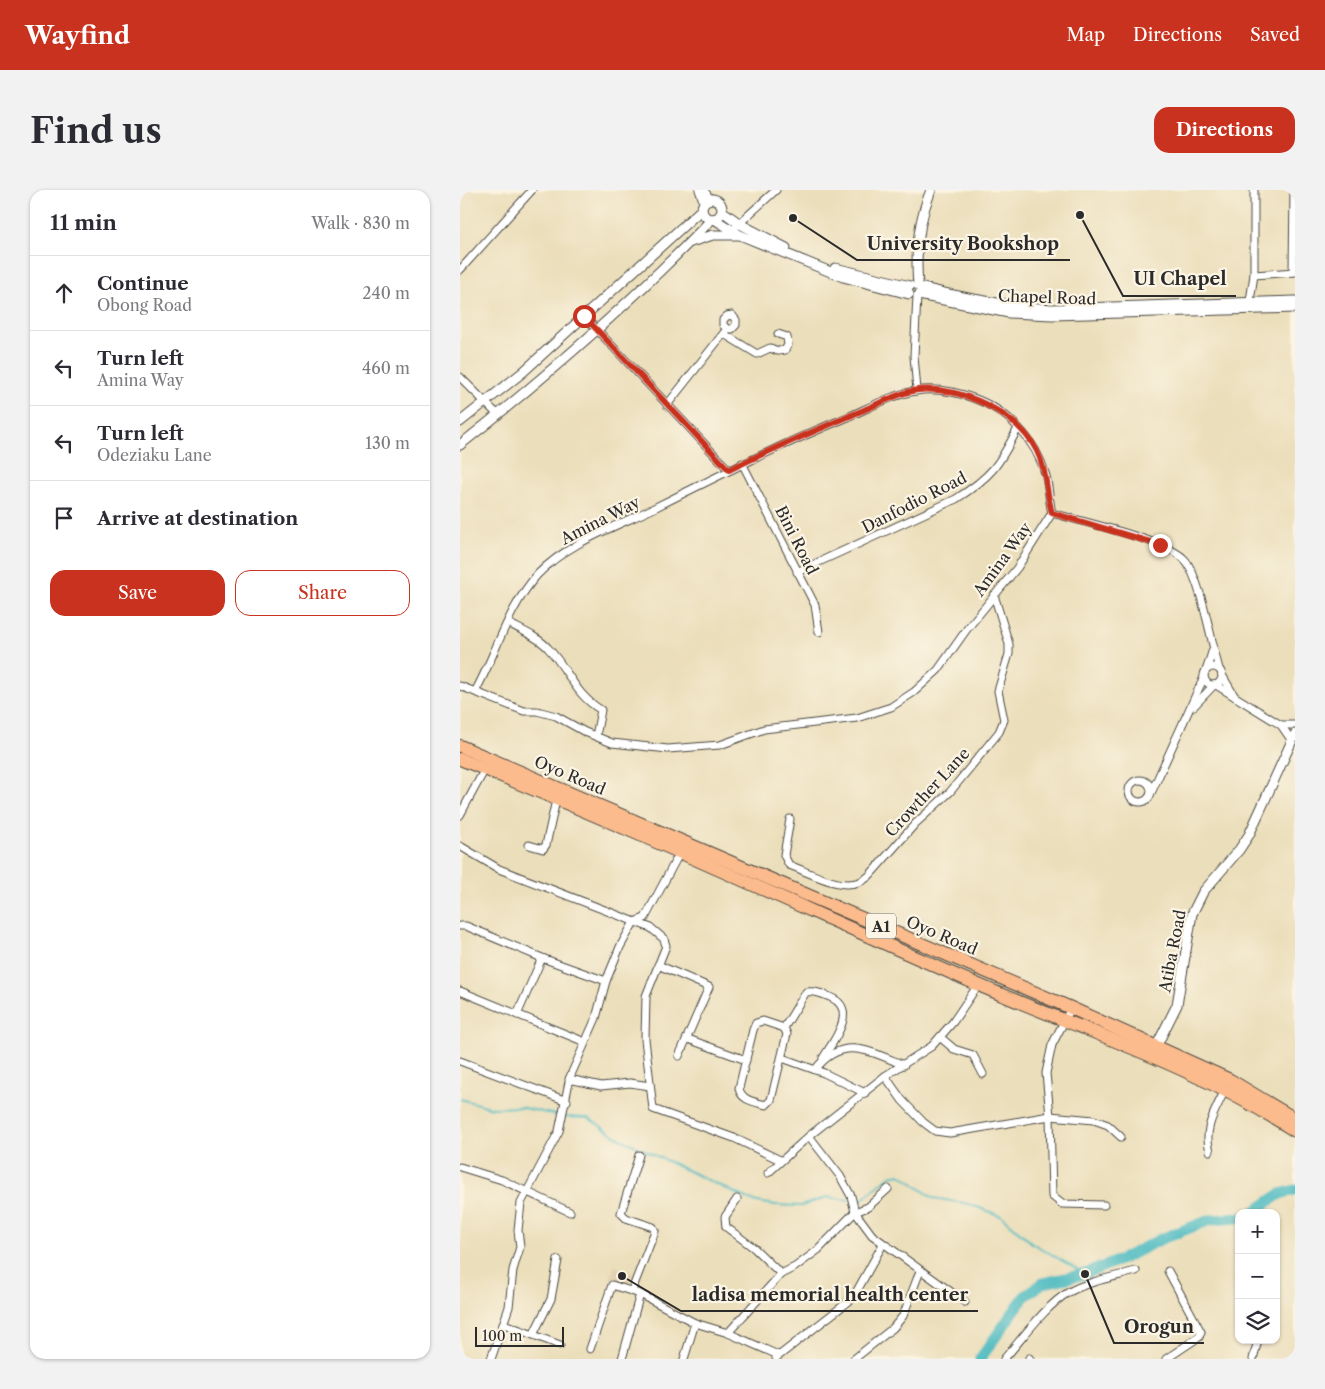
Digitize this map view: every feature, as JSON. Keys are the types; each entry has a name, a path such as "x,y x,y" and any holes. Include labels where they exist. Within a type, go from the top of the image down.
{"highway":[{"name":"Oyo Road","path":"460,746 1069,1014 1225,1090 1248,1096 1295,1119"},
{"name":"Oyo Road","path":"460,759 978,985 1069,1014 1200,1065 1248,1096 1295,1131"}],"street":[{"path":"460,270 532,190"},
{"path":"699,190 706,204"},
{"path":"704,190 706,204 704,215 713,219"},
{"path":"689,243 713,235 736,233 740,224 776,190"},
{"path":"917,390 915,271 919,227 931,190"},
{"path":"1249,305 1254,274 1254,190"},
{"path":"1254,274 1294,272 1294,190"},
{"path":"460,422 523,372 706,204 720,204 722,210 719,216 713,219 595,329 498,415 460,445"},
{"name":"Chapel Road","path":"722,210 740,224 790,250 826,265 914,291"},
{"name":"Chapel Road","path":"713,219 736,233 842,277 1009,313 1052,315 1295,301"},
{"name":"Chapel Road","path":"1249,305 1295,308"},
{"path":"584,316 729,470"},
{"path":"666,405 725,331 757,354 770,348 778,351 785,350 788,345 787,337 778,334"},
{"path":"460,377 498,415"},
{"name":"Amina Way","path":"460,686 475,692 524,711 537,711 556,716 612,743 668,750 720,745 764,729 857,718 891,706 914,692 938,670 994,595 1017,568 1052,513 1045,474 1037,451 1018,428 998,412 972,398 953,393 917,390 817,430 742,463 570,549 550,563 532,582 508,623 475,692"},
{"name":"Danfodio Road","path":"798,572 956,499 979,484 999,464 1018,428"},
{"name":"Bini Road","path":"742,463 814,605 819,632"},
{"path":"1052,513 1160,545 1180,555 1190,567 1204,608 1220,672 1236,699"},
{"name":"Crowther Lane","path":"790,819 784,855 789,865 840,883 855,885 862,883 915,824 950,792 998,732 1004,720 998,691 1009,654 1009,644 994,595"},
{"path":"508,623 547,646 575,683 579,693 586,701 601,710 596,736"},
{"path":"1152,791 1165,759 1190,710 1205,674 1213,648"},
{"path":"1205,674 1212,667 1220,672"},
{"path":"1190,710 1215,685 1220,683 1220,672"},
{"path":"1205,674 1209,685 1215,685 1281,725 1294,738"},
{"path":"1281,725 1295,725"},
{"name":"Atiba Road","path":"1156,1047 1177,1004 1192,914 1203,892 1239,850 1249,835 1294,738"},
{"path":"460,815 485,769"},
{"path":"529,845 543,849 546,845 556,800"},
{"path":"460,846 499,870 651,928 664,939 666,946 646,996 645,1039 653,1109 734,1138 780,1160"},
{"path":"491,1359 504,1324 512,1289 513,1270 520,1247 518,1217 521,1203 555,1142 567,1101 569,1080 596,1018 606,981 620,947 634,922 645,918 679,854"},
{"path":"460,926 466,926 542,958 606,981"},
{"path":"517,1015 542,958"},
{"path":"658,965 709,987 679,1056"},
{"path":"768,1173 780,1160 885,1076 932,1046 953,1022 978,985"},
{"path":"460,991 585,1042"},
{"path":"784,1028 806,992 820,993 838,1001 844,1012 841,1027 815,1070"},
{"path":"1069,1014 1052,1045 1046,1073 1050,1116 1052,1196 1062,1204 1104,1205"},
{"path":"763,1021 784,1028 787,1034 782,1058 771,1100 766,1105 740,1095 739,1088 756,1023 763,1021"},
{"path":"940,1037 954,1048 973,1055 983,1074"},
{"path":"688,1039 746,1060"},
{"path":"824,1058 841,1049 854,1048 865,1050 904,1065"},
{"path":"782,1058 815,1070 865,1093"},
{"path":"460,1061 567,1101"},
{"path":"885,1076 902,1100 923,1122 935,1131 950,1133 1050,1116 1094,1120 1108,1125 1121,1137"},
{"path":"569,1080 601,1086 630,1083 650,1086"},
{"path":"1210,1152 1207,1130 1225,1090"},
{"path":"809,1136 844,1181 851,1196 855,1212 867,1229 883,1244 965,1302"},
{"path":"632,1290 655,1230 653,1227 626,1218 620,1214 639,1155"},
{"path":"460,1167 502,1180 526,1193 570,1212"},
{"path":"728,1333 781,1274 795,1267 818,1250 855,1212 868,1207 888,1189"},
{"path":"737,1199 725,1217 726,1228 754,1248 781,1274"},
{"path":"590,1349 612,1285 632,1290 695,1323 728,1333 777,1357 853,1298 883,1244"},
{"path":"534,1333 551,1299 558,1260"},
{"path":"854,1359 893,1328 903,1316 920,1271"},
{"path":"1004,1359 1055,1303 1068,1293 1092,1283 1136,1271"},
{"path":"1166,1359 1199,1337 1201,1332 1168,1271"},
{"path":"622,1359 640,1294"},
{"path":"684,1359 695,1323"},
{"path":"504,1324 534,1333 560,1345"},
{"path":"1252,1359 1257,1344"}],"shaded area":[{"path":"615,1266 633,1273 628,1286 610,1279"}],"waterway":[{"path":"460,1099 493,1108 520,1107 560,1116"},
{"path":"565,1117 588,1118 621,1139 752,1201 775,1205 801,1206 827,1197 850,1200"},
{"path":"855,1201 860,1201 890,1176 900,1174 933,1198 969,1204 1001,1216 1032,1243 1085,1274"},
{"path":"1258,1209 1280,1194 1295,1190"},
{"path":"980,1359 1024,1297 1043,1283 1085,1274 1122,1259 1161,1239 1210,1220 1235,1218"}],"place":[{"name":"UI Chapel","path":"1080,215"},
{"name":"University Bookshop","path":"793,218"},
{"name":"Orogun","path":"1085,1274"},
{"name":"ladisa memorial health center","path":"622,1276"}],"route":[{"path":"584,316 729,470 754,457 908,392 930,390 953,393 980,401 1010,420 1026,435 1037,451 1045,474 1050,492 1052,513 1160,545"}]}
